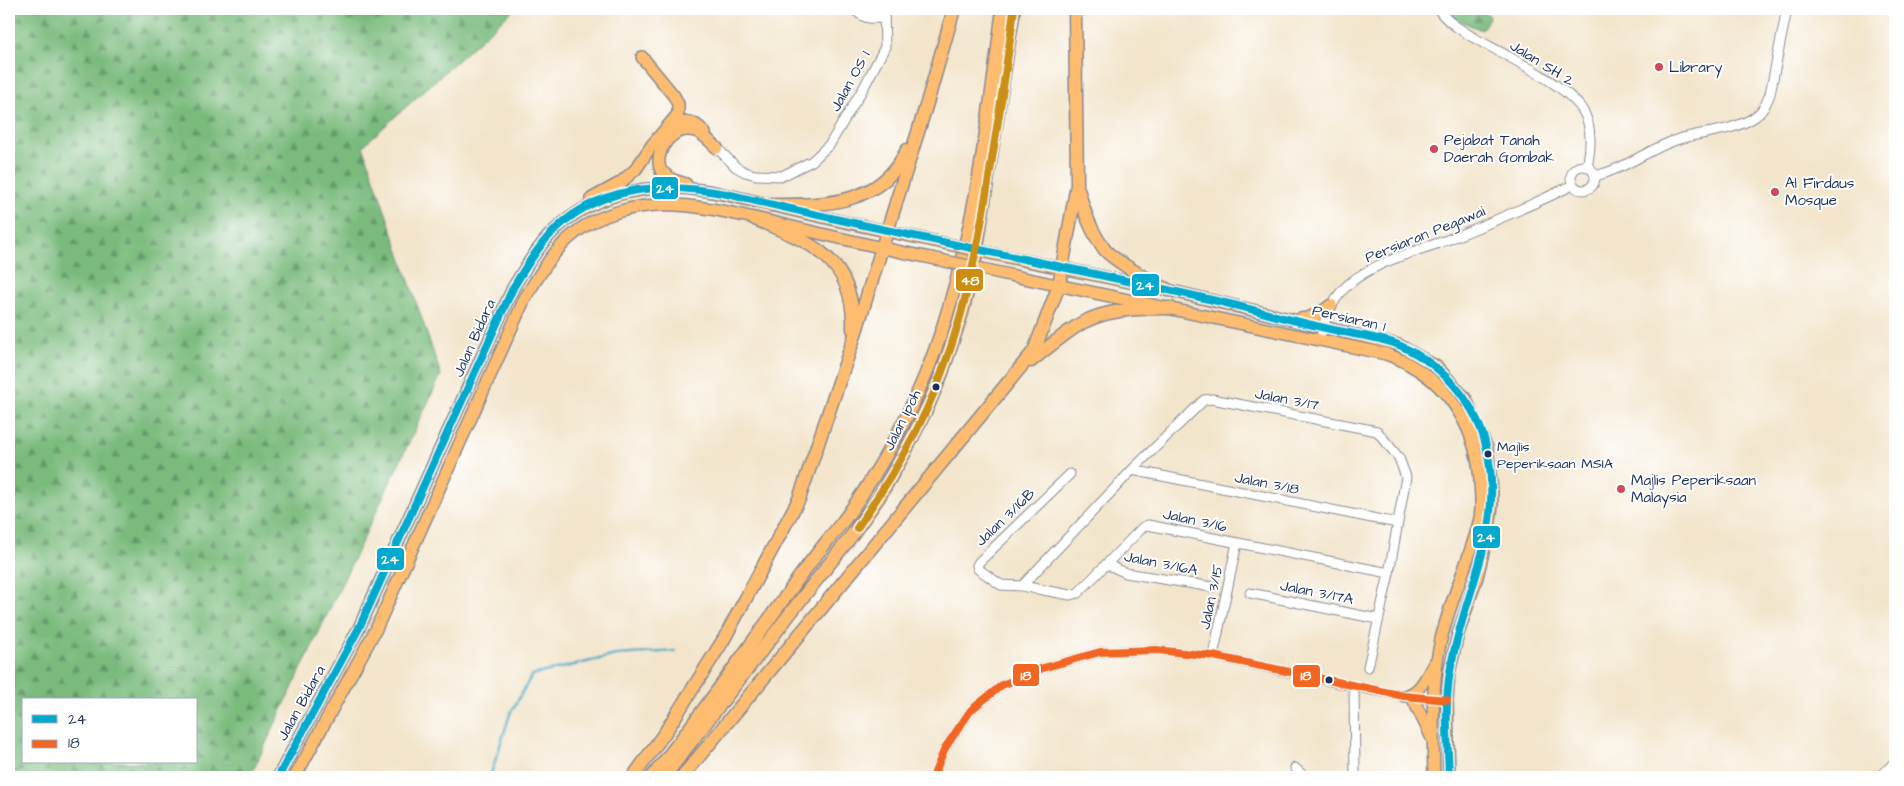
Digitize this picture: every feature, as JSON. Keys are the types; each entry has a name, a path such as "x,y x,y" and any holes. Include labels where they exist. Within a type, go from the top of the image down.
{"highway":[{"path":"633,777 666,731 724,639 799,499 853,341 927,103 954,9"},
{"name":"Jalan Ipoh","path":"652,777 726,682 792,587 865,489 900,428 920,385 934,354 952,301 971,216 993,87 1003,9"},
{"name":"Jalan Ipoh","path":"664,777 850,539 904,454 928,406 942,373 962,312 975,260 1014,9"},
{"path":"682,777 1034,351 1059,285 1077,184 1075,9"},
{"path":"771,205 830,204 864,194 881,184 903,160 927,103"},
{"path":"1077,184 1091,228 1106,251 1139,274 1168,290"},
{"path":"755,218 805,240 835,266 844,280 851,299 853,341"},
{"path":"1024,365 1075,327 1092,319 1143,308 1171,308"}],"main road":[{"path":"513,288 529,253 548,229 564,215 628,176 636,169 675,119 679,109 674,96 642,57"},
{"path":"662,134 676,124 691,122 697,124 717,148"},
{"path":"717,148 697,132 682,131 664,144 660,151 658,164 661,171 673,180 727,194"},
{"name":"Jalan Bidara","path":"276,777 359,628 513,288 536,251 548,237 579,212 598,202 638,190 661,187 695,189 727,194 886,232 1008,257"},
{"name":"Jalan Bidara","path":"295,777 376,629 525,298 557,249 585,226 601,218 644,206 683,206 755,218 881,248 1005,274"},
{"name":"Persiaran 1","path":"1008,257 1168,290 1399,345 1437,367 1466,399 1487,448 1492,490 1489,528 1477,577 1458,634 1449,673 1447,700 1449,777"},
{"name":"Persiaran 1","path":"1005,274 1386,354 1410,364 1432,379 1455,405 1468,427 1476,448 1480,470 1480,515 1473,542 1449,611 1438,657 1434,700 1434,777"},
{"path":"1288,319 1309,318 1320,314 1331,304"},
{"path":"1434,742 1422,714 1408,696 1414,694 1418,689 1438,657"}],"street":[{"path":"854,9 865,17 884,14"},
{"name":"Jalan SH 2","path":"1438,9 1452,24 1560,88 1581,108 1589,130 1587,167"},
{"path":"1595,176 1613,172 1666,144 1742,124 1760,114 1770,94 1787,9"},
{"name":"Jalan OS 1","path":"717,148 736,167 756,175 782,176 812,161 836,135 885,47 884,14"},
{"path":"1582,166 1587,167 1591,169 1595,176 1594,184 1588,190 1580,190 1573,185 1571,177 1575,170 1582,166"},
{"name":"Persiaran Pegawai","path":"1320,341 1331,304 1350,283 1370,270 1501,218 1573,185"},
{"name":"Jalan 3/17","path":"1022,586 1132,470 1204,400 1212,399 1377,431 1398,458 1406,477 1368,667"},
{"name":"Jalan 3/18","path":"1132,470 1397,523"},
{"name":"Jalan 3/16B","path":"1022,586 1001,585 978,569 977,565 1070,474"},
{"name":"Jalan 3/16","path":"1022,586 1070,595 1078,593 1143,527 1148,525 1388,573"},
{"name":"Jalan 3/15","path":"1213,656 1237,543"},
{"name":"Jalan 3/16A","path":"1106,564 1126,573 1212,587"},
{"name":"Jalan 3/17A","path":"1250,593 1378,619"},
{"path":"933,777 945,748 970,710 1002,686 1043,668 1100,652 1156,650 1213,656 1354,686 1434,700 1447,700"},
{"path":"1354,686 1355,777"},
{"path":"1880,777 1895,762"},
{"path":"1296,768 1305,777"}],"green space":[{"path":"9,9 514,9 363,146 441,375 250,777 9,777"},
{"path":"1446,9 1480,9 1490,16 1482,30 1453,18"}],"waterway":[{"path":"490,777 510,714 532,675 616,655 675,651"}],"transit line":[{"name":"48","path":"857,528 893,472 925,413 942,372 960,319 973,267 983,214 1014,9"},
{"name":"24","path":"278,777 359,628 513,288 533,256 547,238 566,220 586,207 608,197 654,188 703,190 727,194 856,224 1178,292 1380,339 1401,346 1431,364 1456,388 1467,402 1475,417 1487,450 1491,480 1490,509 1486,536 1480,563 1456,643 1448,685 1447,738 1449,777"},
{"name":"18","path":"933,777 945,748 971,710 1002,685 1043,668 1100,652 1156,650 1213,656 1404,696 1447,700"}],"place":[{"name":"Library","path":"1659,67"},
{"name":"Pejabat Tanah Daerah Gombak","path":"1434,149"},
{"name":"Al Firdaus Mosque","path":"1775,192"},
{"name":"Majlis Peperiksaan MSIA","path":"1488,454"},
{"name":"Majlis Peperiksaan Malaysia","path":"1621,489"}]}
